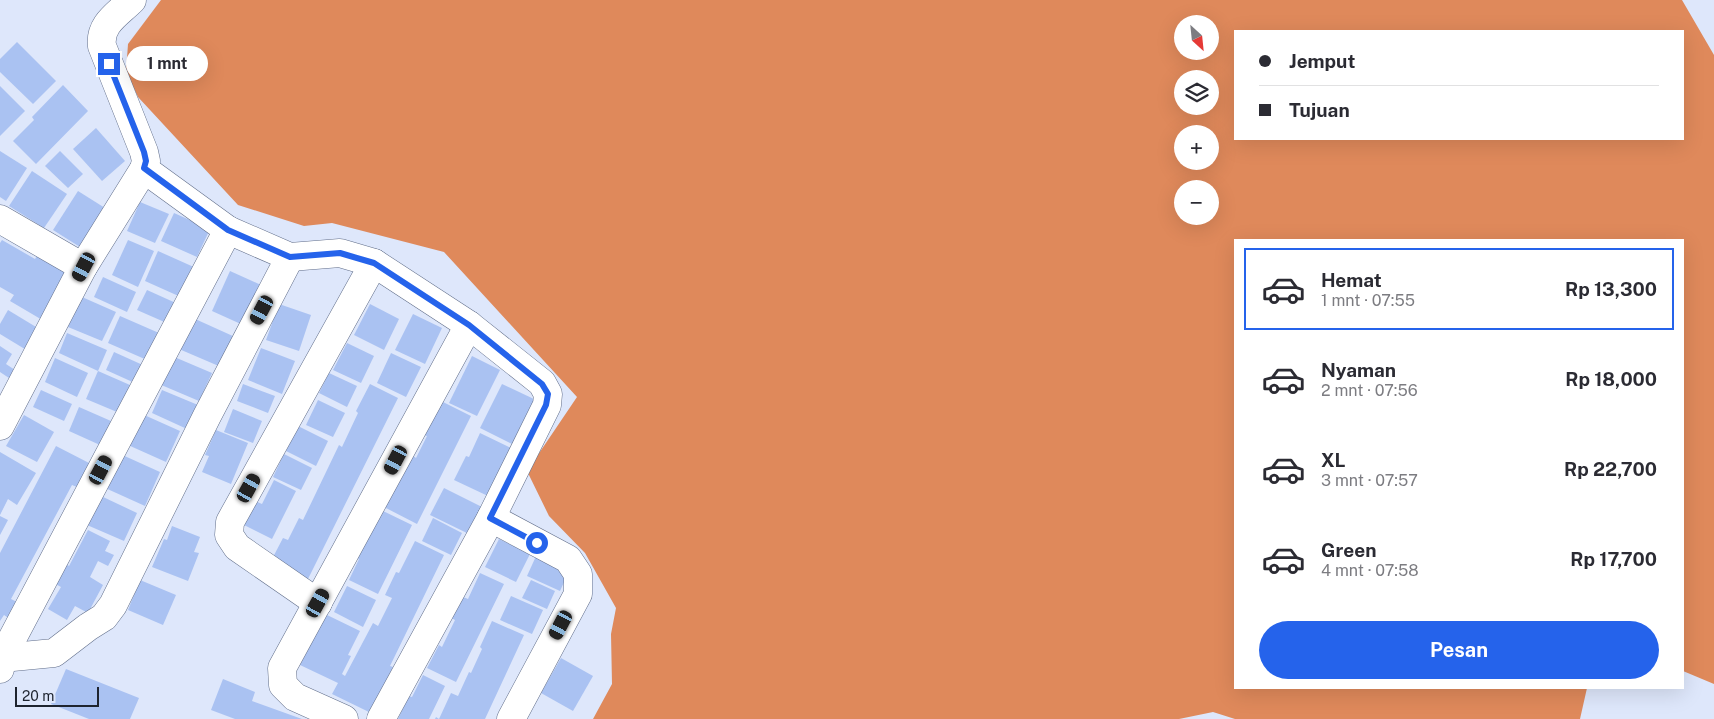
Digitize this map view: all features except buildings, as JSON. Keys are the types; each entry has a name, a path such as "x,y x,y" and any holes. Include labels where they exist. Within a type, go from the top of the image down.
{"street":[{"path":"0,426 84,267 144,168 146,161 144,152 102,46 101,38 103,28 132,0"},
{"path":"144,168 228,230 290,257 340,253 374,263 469,325 542,384 548,394 546,405 490,518 381,719"},
{"path":"0,219 84,267"},
{"path":"1,664 228,230"},
{"path":"1,664 54,653 104,617 113,605 207,416 290,257"},
{"path":"318,603 237,546 229,535 230,522 374,263"},
{"path":"344,719 295,697 283,685 282,668 469,325"},
{"path":"490,518 568,559 578,574 578,594 511,719"}],"shaded area":[{"path":"161,0 1682,0 1714,55 1714,684 1684,671 1684,239 1234,239 1234,689 1587,689 1580,719 1235,719 1213,712 1179,719 593,719 612,684 611,634 616,608 585,553 549,516 527,471 577,397 444,252 332,223 304,226 238,205 138,97 126,72 128,44"}],"route":[{"path":"109,64 144,152 146,161 144,168 200,210 228,230 290,257 340,253 374,263 469,325 542,384 548,394 546,405 490,518 537,543"}]}
